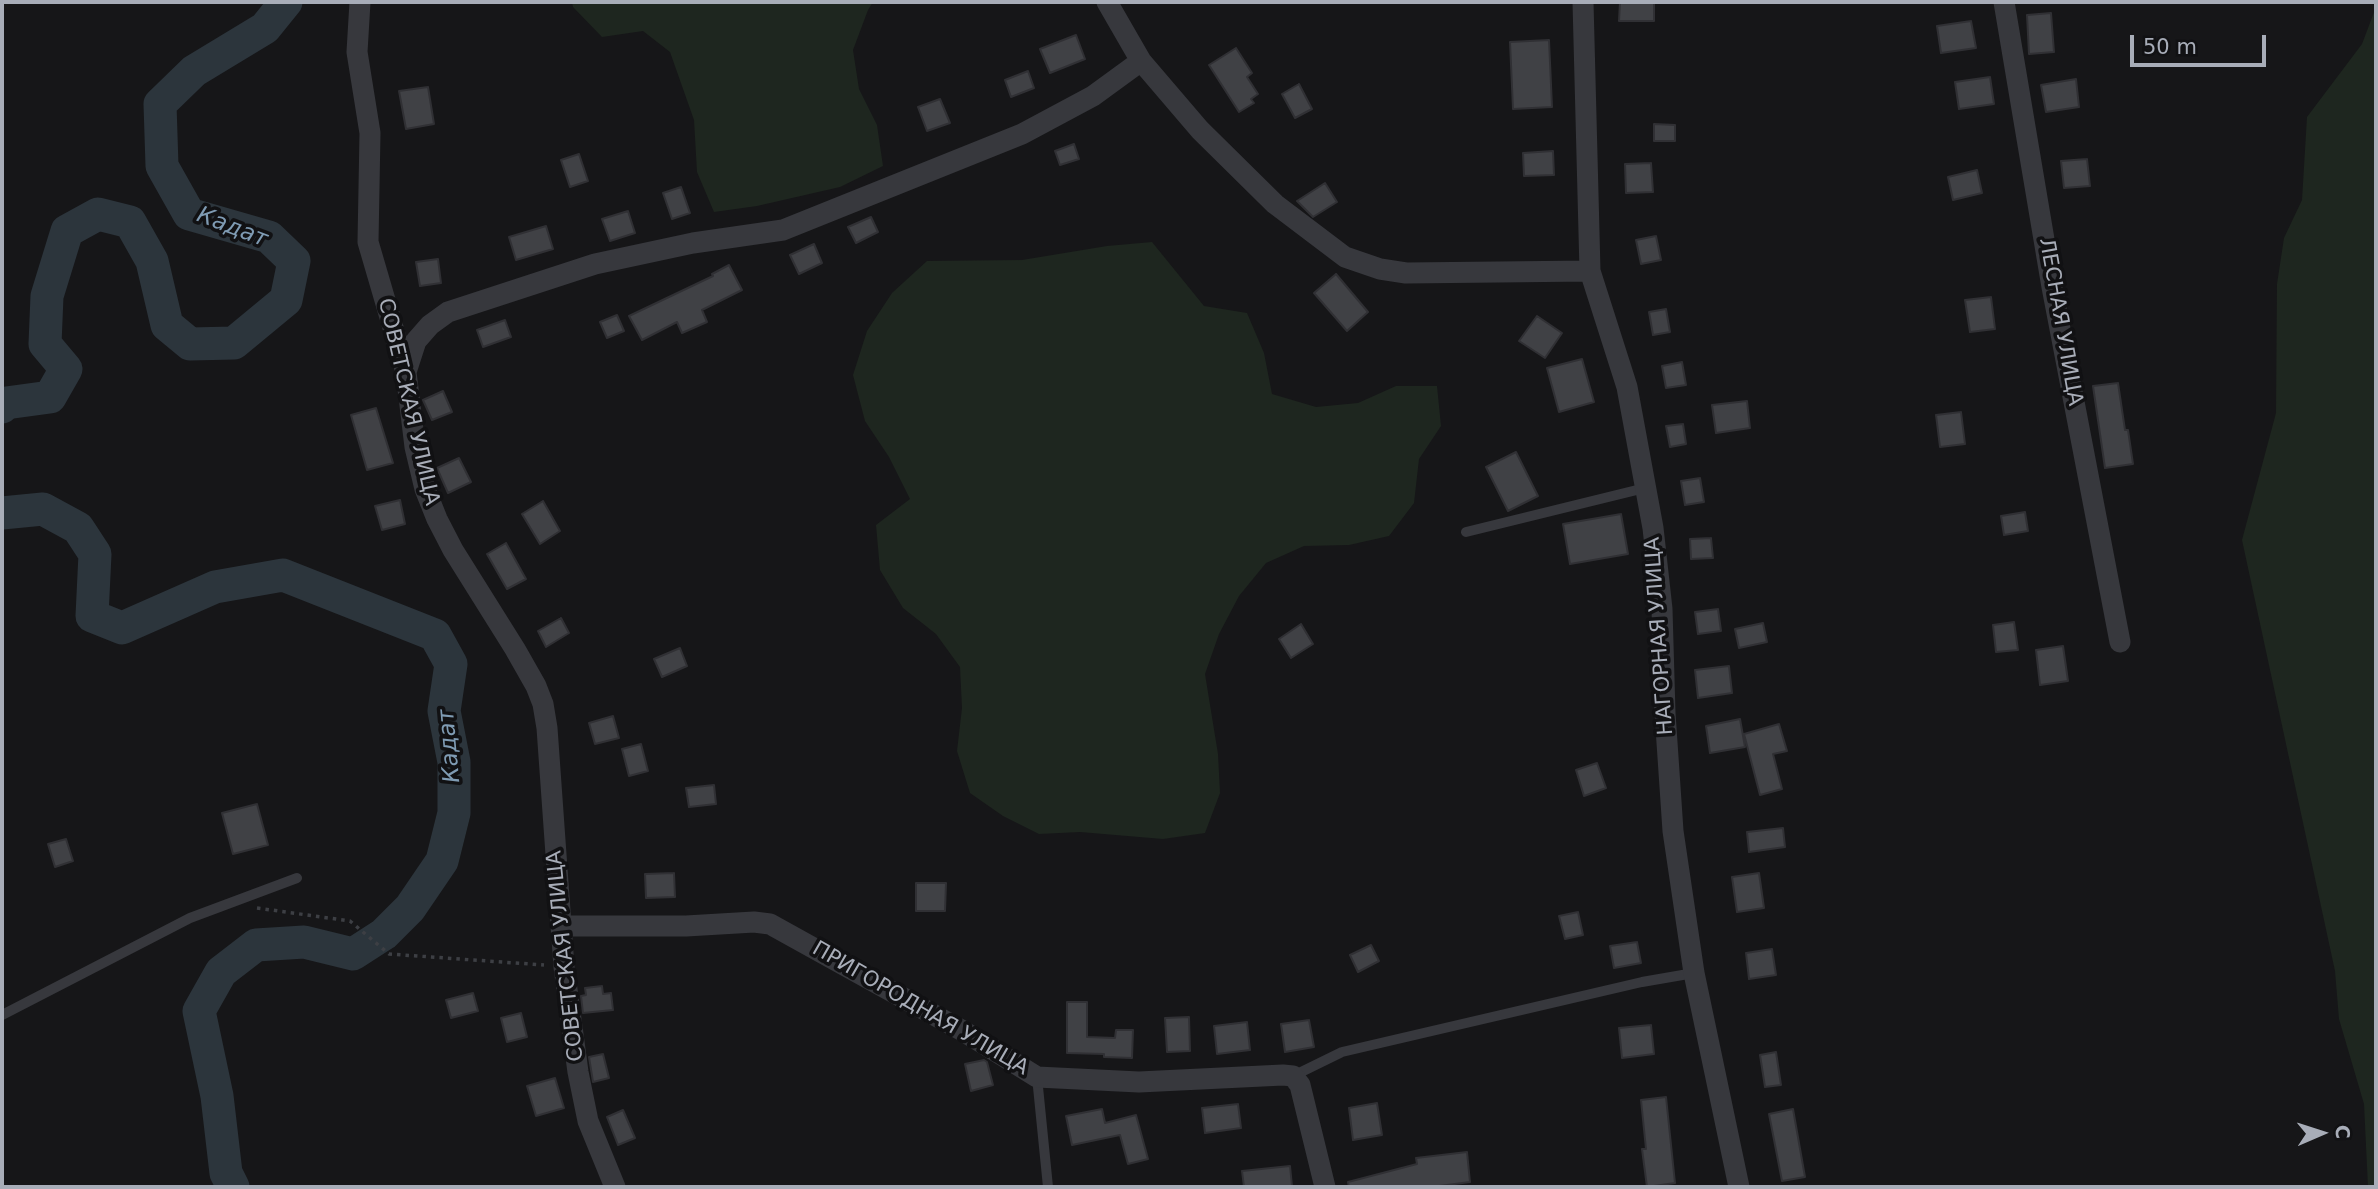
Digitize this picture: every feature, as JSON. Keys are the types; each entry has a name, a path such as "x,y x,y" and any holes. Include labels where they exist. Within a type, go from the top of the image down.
{"street":[{"name":"СОВЕТСКАЯ УЛИЦА","path":"360,2 357,52 370,133 368,242 406,372 415,447 425,489 453,550 515,649 543,704 564,967 578,1072 588,1121 615,1187"},
{"path":"1107,2 1141,61 1200,131 1275,204 1345,257 1380,269 1406,273 1590,271"},
{"name":"НАГОРНАЯ УЛИЦА","path":"1583,2 1590,271 1627,387 1645,488 1662,608 1665,713 1673,831 1694,973 1739,1187"},
{"name":"ЛЕСНАЯ УЛИЦА","path":"2004,2 2052,287 2120,642"},
{"path":"406,372 416,341 430,325 449,312 595,264 692,243 783,230 1022,134 1093,96 1141,61"},
{"name":"ПРИГОРОДНАЯ УЛИЦА","path":"561,926 686,926 754,922 770,924 963,1031 1038,1077 1139,1082 1293,1076"},
{"path":"1293,1076 1300,1085 1325,1187"}],"lane":[{"path":"1466,532 1645,488"},
{"path":"2,1015 190,918 297,878"},
{"path":"1293,1076 1342,1052 1642,982 1694,973"},
{"path":"1038,1077 1048,1187"}],"path":[{"path":"231,904 350,921 389,954 564,967"}],"shaded area":[{"path":"572,2 873,2 853,50 859,89 877,125 883,166 840,187 757,206 714,212 697,172 694,120 670,52 643,31 602,37 573,7"},
{"path":"2376,7 2376,1187 2368,1187 2364,1104 2339,1019 2335,971 2242,540 2276,413 2277,284 2284,238 2302,200 2307,117 2362,44"},
{"path":"1152,242 1204,306 1247,313 1264,353 1272,394 1316,407 1358,403 1396,386 1437,386 1441,426 1419,459 1414,503 1389,536 1349,545 1304,546 1266,563 1239,596 1219,634 1205,674 1218,754 1220,793 1205,833 1163,839 1080,832 1039,834 1003,816 970,793 957,751 962,708 960,667 936,634 903,608 880,570 876,525 910,499 889,457 865,421 853,375 867,331 892,293 927,261 1022,260 1107,246"}],"building":[{"path":"1620,2 1654,2 1654,21 1619,21"},
{"path":"2051,13 2054,52 2029,54 2027,15"},
{"path":"1971,21 1976,48 1941,53 1937,26"},
{"path":"1076,35 1085,59 1050,73 1040,49"},
{"path":"1549,40 1552,107 1513,109 1510,42"},
{"path":"1236,48 1252,73 1247,77 1258,94 1251,99 1254,103 1239,112 1209,65"},
{"path":"1028,71 1034,88 1011,97 1005,80"},
{"path":"1990,77 1994,104 1959,109 1955,82"},
{"path":"2076,79 2079,107 2046,112 2041,85"},
{"path":"1299,84 1312,109 1295,118 1282,94"},
{"path":"428,87 434,124 406,129 399,91"},
{"path":"940,99 950,123 927,131 918,107"},
{"path":"1654,124 1675,125 1675,141 1654,141"},
{"path":"1074,144 1079,159 1060,165 1055,151"},
{"path":"1553,151 1554,175 1524,176 1523,153"},
{"path":"579,154 588,181 570,187 561,160"},
{"path":"2087,159 2090,186 2064,188 2061,161"},
{"path":"1651,163 1653,192 1626,193 1625,164"},
{"path":"1977,170 1982,193 1953,200 1948,177"},
{"path":"1325,183 1337,202 1313,217 1297,201"},
{"path":"681,187 690,213 672,219 663,193"},
{"path":"628,211 635,233 610,241 602,219"},
{"path":"871,217 878,232 856,243 848,227"},
{"path":"546,226 553,249 516,260 509,237"},
{"path":"1656,236 1661,260 1641,264 1636,240"},
{"path":"814,244 822,263 799,274 790,255"},
{"path":"438,259 441,283 420,286 416,262"},
{"path":"729,265 742,290 702,310 707,322 682,333 677,322 642,340 629,316 713,276 712,274"},
{"path":"1336,274 1368,312 1347,331 1314,293"},
{"path":"1991,297 1995,329 1970,332 1965,300"},
{"path":"1666,309 1670,332 1653,335 1649,312"},
{"path":"617,315 624,331 607,338 600,322"},
{"path":"1537,316 1562,333 1545,358 1519,341"},
{"path":"505,320 511,337 483,347 477,330"},
{"path":"1582,359 1594,402 1559,412 1547,368"},
{"path":"1682,362 1686,385 1666,388 1662,366"},
{"path":"2118,383 2133,464 2105,468 2093,386"},
{"path":"443,391 452,412 432,420 423,400"},
{"path":"1747,401 1750,428 1716,433 1712,405"},
{"path":"376,408 393,463 367,470 351,415"},
{"path":"1961,412 1965,444 1940,447 1936,415"},
{"path":"1683,424 1686,444 1670,447 1666,426"},
{"path":"1516,452 1538,496 1508,511 1486,467"},
{"path":"459,458 471,482 448,493 437,468"},
{"path":"1700,478 1704,502 1685,505 1681,481"},
{"path":"400,500 405,524 382,530 375,506"},
{"path":"543,501 560,531 540,544 522,514"},
{"path":"2025,512 2028,531 2004,535 2001,516"},
{"path":"1621,514 1628,554 1570,564 1563,524"},
{"path":"1711,538 1713,558 1691,559 1690,539"},
{"path":"506,543 526,579 507,589 487,554"},
{"path":"1718,609 1721,631 1698,634 1695,612"},
{"path":"561,618 569,633 546,647 538,631"},
{"path":"2014,622 2018,650 1996,652 1993,625"},
{"path":"1763,623 1767,642 1739,648 1735,629"},
{"path":"1301,624 1313,644 1291,658 1279,639"},
{"path":"2063,646 2068,681 2040,685 2036,650"},
{"path":"680,648 687,666 662,677 654,659"},
{"path":"1729,666 1732,693 1698,698 1695,670"},
{"path":"613,716 619,738 595,744 589,723"},
{"path":"1740,719 1745,747 1710,753 1706,726"},
{"path":"1779,724 1787,751 1773,754 1782,789 1760,795 1744,734"},
{"path":"641,744 648,771 629,776 622,749"},
{"path":"1597,763 1606,788 1584,796 1576,770"},
{"path":"714,785 716,804 689,807 686,788"},
{"path":"257,804 268,845 233,854 222,813"},
{"path":"1783,828 1785,847 1749,852 1747,832"},
{"path":"66,839 73,861 55,867 48,844"},
{"path":"674,873 675,897 646,898 645,874"},
{"path":"1759,873 1764,908 1737,912 1732,877"},
{"path":"916,883 946,883 945,911 916,911"},
{"path":"1578,912 1583,935 1565,939 1559,916"},
{"path":"1637,942 1641,963 1614,968 1610,946"},
{"path":"1371,945 1379,961 1358,972 1350,955"},
{"path":"1772,949 1776,975 1749,979 1746,953"},
{"path":"602,986 603,994 611,993 613,1010 583,1013 581,996 586,995 585,988"},
{"path":"473,993 478,1011 451,1018 446,1000"},
{"path":"1067,1002 1087,1002 1087,1037 1115,1038 1116,1030 1133,1030 1132,1058 1067,1053"},
{"path":"521,1013 527,1037 507,1042 501,1018"},
{"path":"1189,1017 1190,1051 1167,1052 1165,1018"},
{"path":"1309,1020 1314,1047 1285,1052 1281,1024"},
{"path":"1247,1022 1250,1050 1217,1054 1214,1026"},
{"path":"1651,1025 1654,1054 1622,1058 1619,1028"},
{"path":"1776,1052 1781,1085 1765,1087 1760,1055"},
{"path":"603,1054 609,1078 593,1082 589,1057"},
{"path":"984,1060 987,1062 993,1085 971,1091 965,1064"},
{"path":"555,1078 564,1108 536,1116 527,1086"},
{"path":"1666,1097 1675,1183 1647,1187 1642,1149 1646,1149 1641,1100"},
{"path":"1377,1103 1382,1135 1353,1140 1349,1108"},
{"path":"1238,1104 1241,1128 1205,1133 1202,1108"},
{"path":"1102,1109 1105,1123 1136,1115 1148,1159 1128,1164 1120,1135 1072,1145 1066,1116"},
{"path":"1793,1109 1805,1177 1782,1181 1769,1114"},
{"path":"623,1110 635,1138 618,1145 607,1117"},
{"path":"1467,1152 1470,1182 1432,1187 1349,1187 1348,1182 1417,1164 1416,1158"},
{"path":"1290,1166 1292,1186 1244,1187 1242,1171"}],"waterway":[{"name":"Кадат","path":"2,407 6,403 50,397 66,369 45,344 47,296 67,231 98,214 130,222 152,261 167,325 190,344 234,343 286,300 294,261 269,237 189,214 162,166 160,104 194,71 265,28 286,2"},
{"name":"Кадат","path":"2,513 43,509 78,528 95,554 92,616 122,628 215,587 283,575 435,635 451,664 444,711 454,762 454,813 442,861 410,908 384,934 353,954 304,942 256,945 221,972 199,1011 217,1096 226,1173 233,1187"}]}
